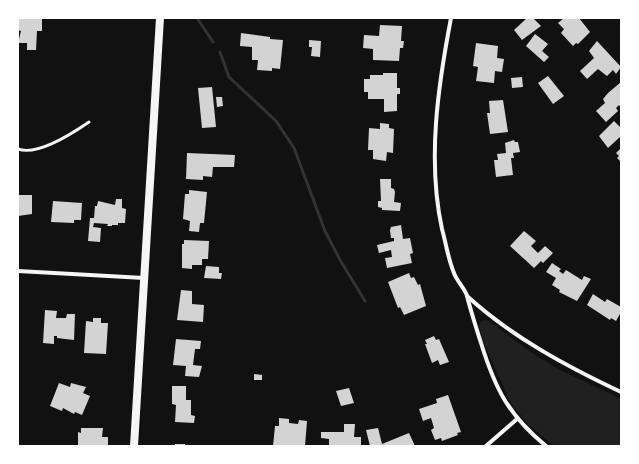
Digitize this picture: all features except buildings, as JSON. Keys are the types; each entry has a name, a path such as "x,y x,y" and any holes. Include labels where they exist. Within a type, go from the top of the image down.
{"main road":[{"path":"134,446 160,18"}],"street":[{"path":"451,18 438,97 436,126 436,181 442,227 453,273 467,296 492,376 502,399 517,419 546,446"},
{"path":"18,271 144,278"},
{"path":"467,296 480,308 542,352 621,392"},
{"path":"486,446 517,419"}],"lane":[{"path":"18,149 29,151 40,148 75,132 89,122"}],"shaded area":[{"path":"487,320 532,353 558,369 621,399 621,446 554,446 529,425 512,405 484,344 479,326 482,321"}],"waterway":[{"path":"197,18 213,42"},
{"path":"220,52 229,77 276,121 294,148 325,231 340,260 365,301"}]}
